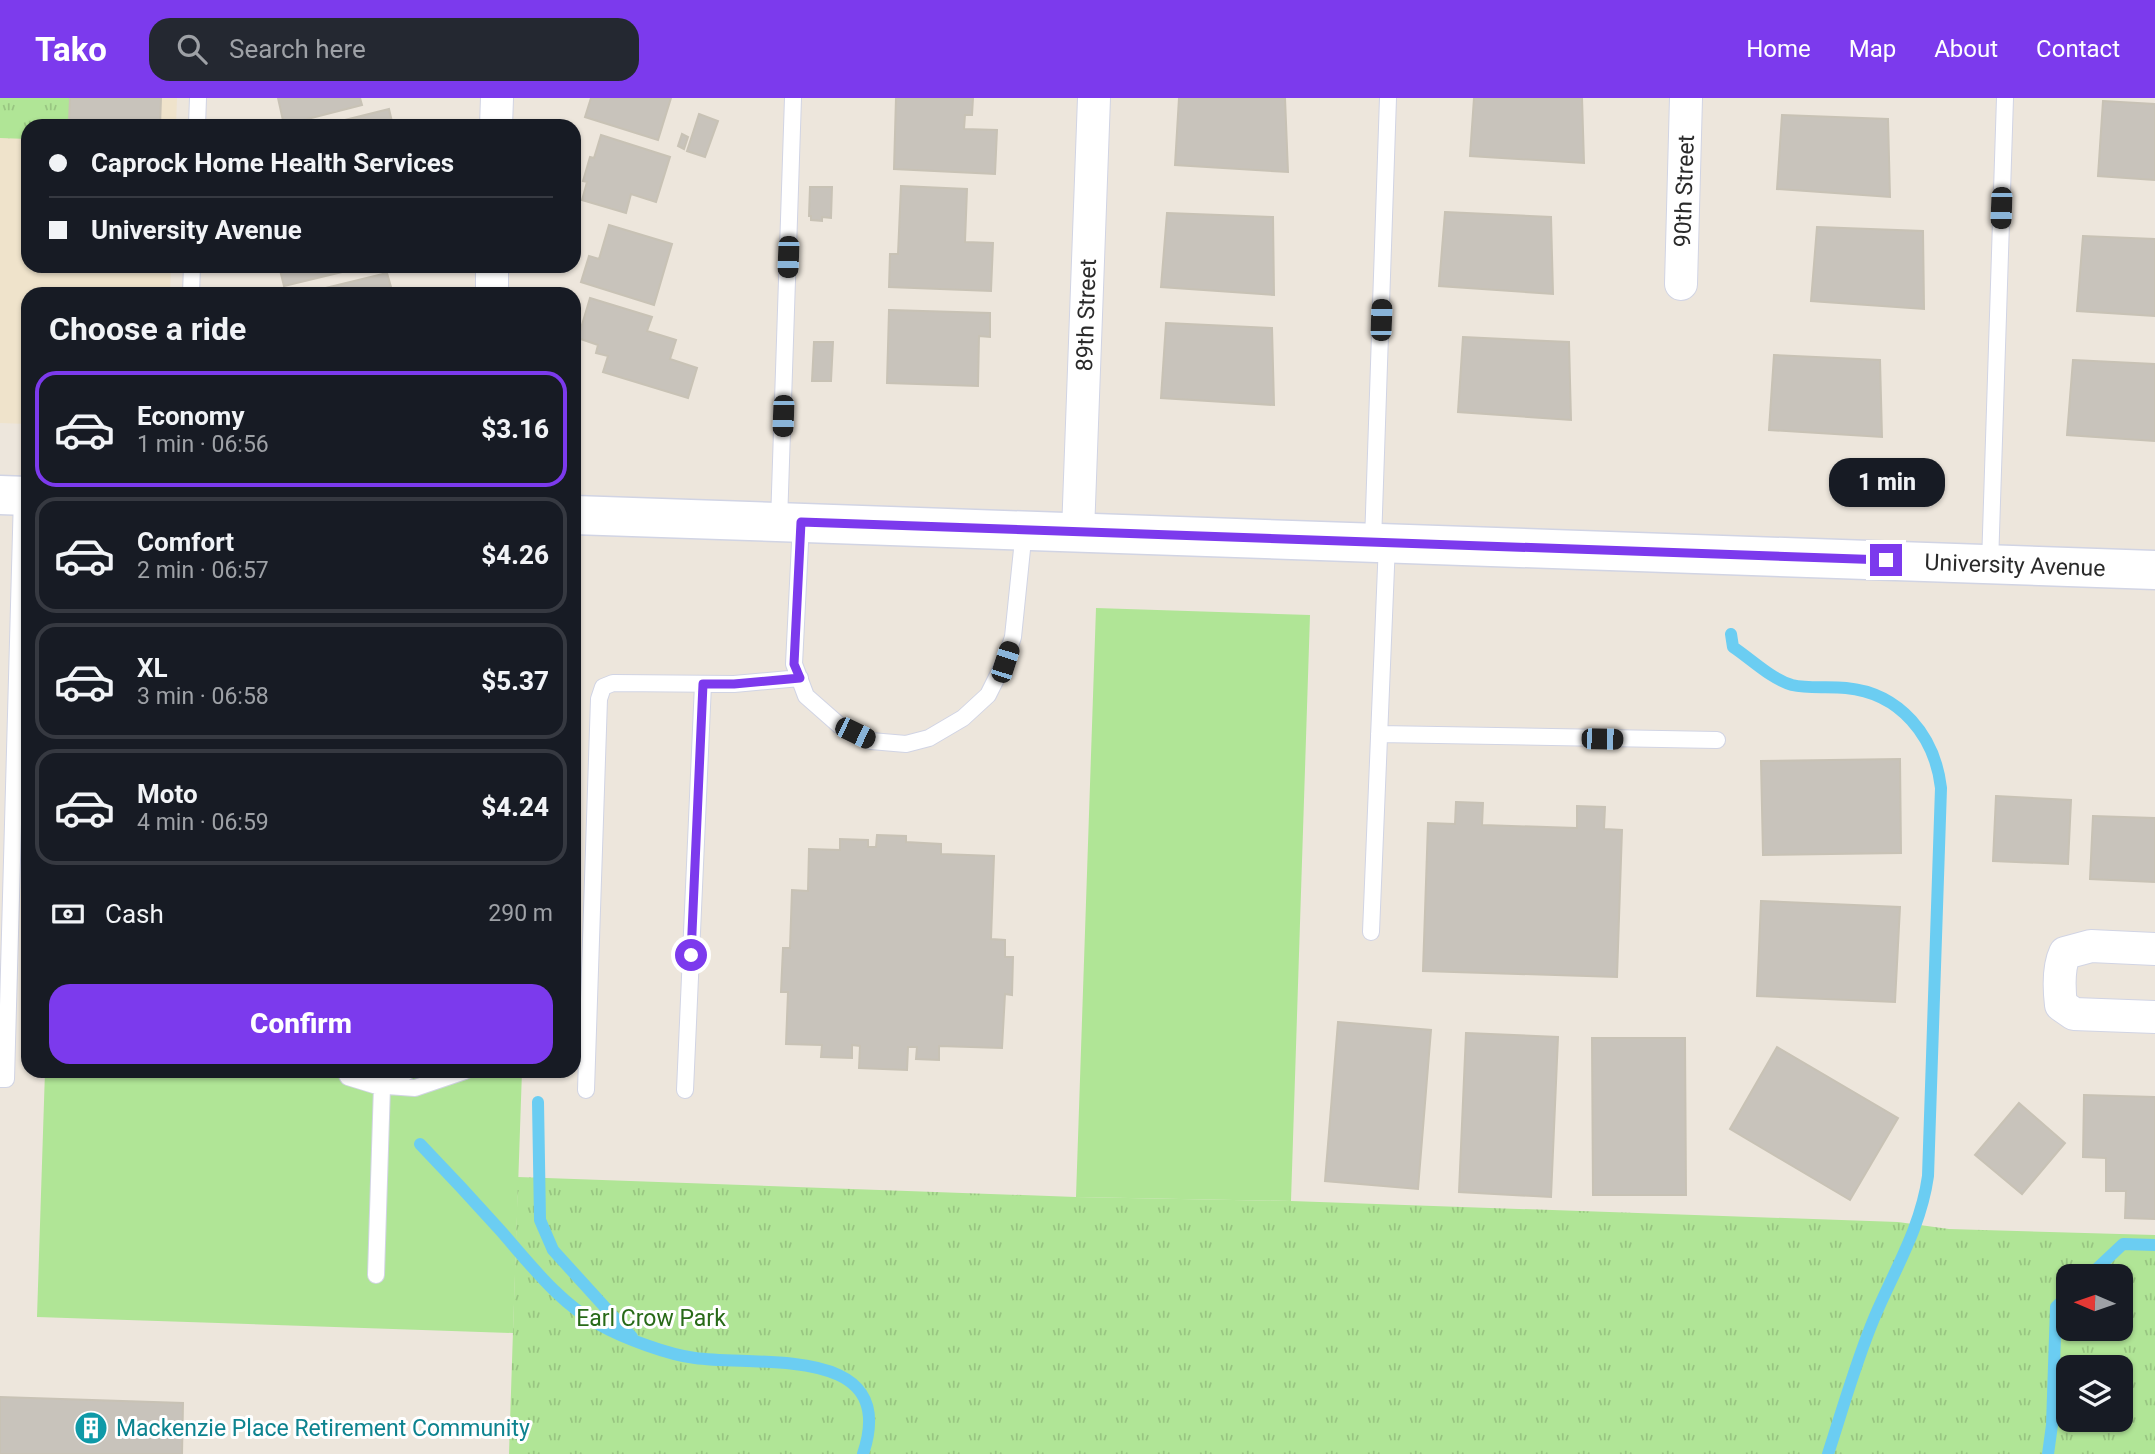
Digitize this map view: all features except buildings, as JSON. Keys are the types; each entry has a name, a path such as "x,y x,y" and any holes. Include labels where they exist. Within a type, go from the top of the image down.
{"main road":[{"name":"University Avenue","path":"581,515 2155,570"}],"street":[{"path":"496,119 497,98"},
{"name":"89th Street","path":"1079,532 1094,98"},
{"name":"90th Street","path":"1681,284 1686,98"},
{"path":"2155,949 2091,946 2065,953 2061,962 2060,996 2061,1005 2074,1014 2155,1017"}],"lane":[{"path":"197,119 198,98"},
{"path":"793,98 790,522 794,664 806,696 839,725 871,741 906,744 929,738 963,718 988,695 1005,662 1013,637 1024,530"},
{"path":"1371,932 1378,734 1388,98"},
{"path":"1990,564 2005,98"},
{"path":"0,1079 6,1079 7,742 17,496"},
{"path":"586,1090 599,699 603,687 613,683 734,684 800,678"},
{"path":"685,1090 703,684"},
{"path":"1378,734 1717,740"},
{"path":"352,1078 382,1086 415,1088 444,1078"},
{"path":"382,1086 396,1078"},
{"path":"376,1275 382,1086"}],"shaded area":[{"path":"0,98 177,98 176,119 21,119 21,273 171,273 170,287 21,287 21,424 0,423"}],"green space":[{"path":"0,98 70,98 69,119 21,119 21,139 0,138"},
{"path":"1096,608 1310,615 1291,1201 1076,1197"},
{"path":"45,1078 522,1078 513,1333 37,1317"},
{"name":"Earl Crow Park","path":"518,1177 1898,1222 1949,1229 2155,1235 2155,1454 509,1454"}],"waterway":[{"path":"1731,634 1733,647 1784,682 1798,686 1846,688 1865,692 1883,698 1898,708 1912,720 1923,735 1931,751 1941,788 1928,1176 1925,1195 1906,1248 1868,1333 1828,1454"},
{"path":"538,1102 540,1220 553,1250 632,1337"},
{"path":"420,1144 546,1282 572,1306 600,1325 646,1345 684,1356 786,1363 817,1368 843,1377 861,1393 869,1418 863,1454"},
{"path":"2102,1264 2123,1244 2155,1245"},
{"path":"2048,1454 2052,1425 2056,1307"}],"place":[{"name":"Mackenzie Place Retirement Community","path":"91,1428"}],"route":[{"path":"691,955 703,684 800,678 794,664 801,522 1886,560"}]}
